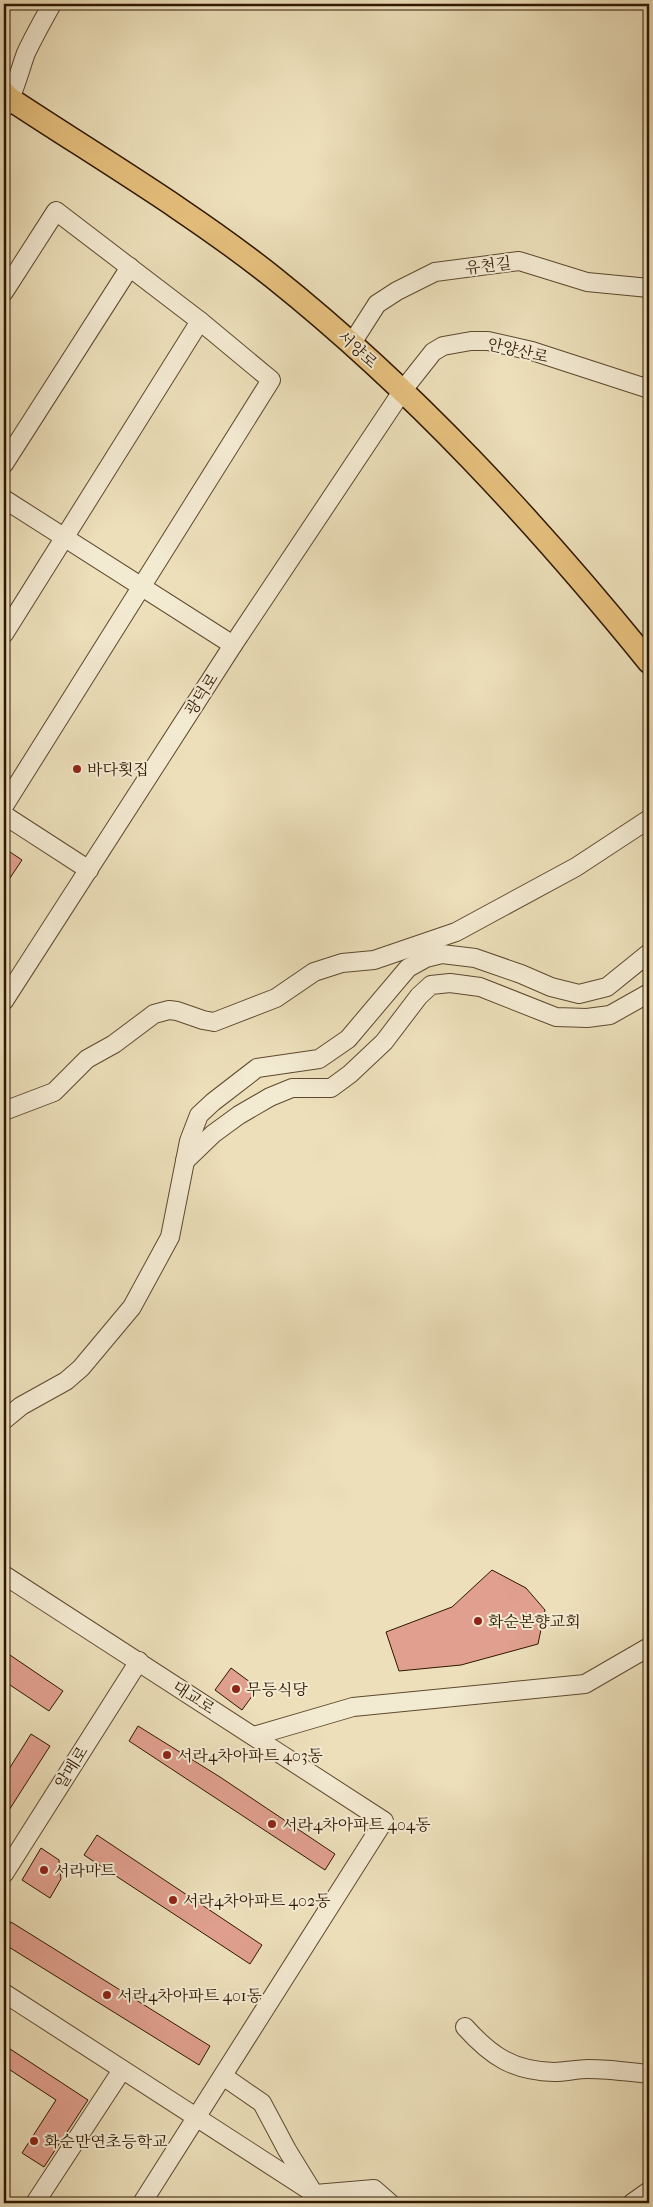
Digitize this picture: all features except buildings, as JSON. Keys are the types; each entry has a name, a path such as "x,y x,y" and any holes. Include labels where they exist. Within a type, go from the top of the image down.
{"main road":[{"name":"서양로","path":"5,100 196,222 271,276 352,343 403,390 547,542 649,662"}],"street":[{"path":"5,100 52,4"},
{"path":"4,292 56,211 200,321 271,380 4,806"},
{"name":"유천길","path":"352,343 377,304 397,291 435,272 519,261 587,282 649,288"},
{"path":"4,464 130,267"},
{"path":"4,634 200,321"},
{"name":"안양산로","path":"403,390 433,352 443,346 471,341 488,341 532,351 649,389"},
{"name":"광덕로","path":"4,1001 233,645 403,390"},
{"path":"4,498 233,645"},
{"path":"4,815 89,870"},
{"path":"4,1111 54,1092 87,1059 114,1044 154,1014 169,1010 177,1011 214,1022 276,998 314,972 342,963 374,960 456,932 576,867 649,819"},
{"path":"4,1420 21,1406 66,1381 81,1368 132,1307 170,1237 182,1186 189,1141 199,1115 257,1068 319,1059 348,1039 408,968 426,958 442,954 475,958 579,994 607,987 649,953"},
{"path":"185,1161 213,1134 239,1115 270,1097 292,1088 330,1088 344,1079 384,1042 431,985 450,983 480,987 556,1017 587,1018 610,1015 649,993"},
{"name":"대교로","path":"4,1575 384,1821 223,2076"},
{"path":"254,1736 352,1707 585,1684 649,1647"},
{"name":"알메로","path":"4,1874 139,1661"},
{"path":"4,1993 196,2118 317,2200 374,2189 390,2203"},
{"path":"465,2027 482,2045 496,2056 516,2066 548,2071 600,2069 649,2074"},
{"path":"35,2203 122,2070"},
{"path":"142,2203 223,2076 262,2103 317,2200"},
{"path":"632,2203 649,2190"}],"place":[{"name":"바다횟집","path":"77,769"},
{"name":"화순본향교회","path":"478,1621"},
{"name":"무등식당","path":"236,1689"},
{"name":"서라4차아파트 403동","path":"167,1755"},
{"name":"서라4차아파트 404동","path":"272,1824"},
{"name":"서라마트","path":"44,1870"},
{"name":"서라4차아파트 402동","path":"173,1900"},
{"name":"서라4차아파트 401동","path":"107,1995"},
{"name":"화순만연초등학교","path":"34,2141"}]}
